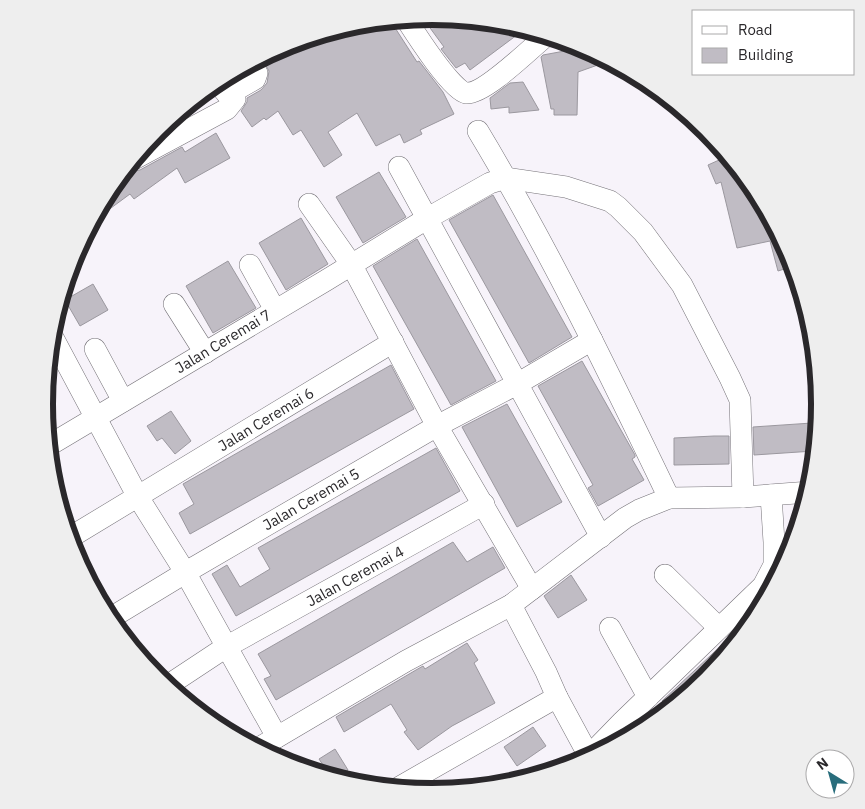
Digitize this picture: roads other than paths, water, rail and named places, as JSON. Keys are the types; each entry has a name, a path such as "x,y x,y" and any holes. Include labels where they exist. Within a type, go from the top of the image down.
{"street":[{"path":"411,26 429,53 457,88 464,92 473,93 492,82 540,41"},
{"path":"225,87 255,79 257,76 254,70"},
{"path":"151,150 227,109 234,99 225,87"},
{"path":"478,130 506,178 592,340 669,498"},
{"path":"398,167 428,218 602,537"},
{"path":"506,178 566,187 610,201 643,232 682,285 740,400 743,497"},
{"name":"Jalan Ceremai 7","path":"55,442 428,218 490,183 506,178"},
{"path":"309,204 351,264 437,426 532,589"},
{"path":"250,265 275,310"},
{"path":"174,304 204,353"},
{"name":"Jalan Ceremai 5","path":"117,614 185,572 437,426 517,384 592,340"},
{"name":"Jalan Ceremai 6","path":"76,534 393,342"},
{"path":"57,346 138,497 185,572 277,737"},
{"path":"95,349 123,401"},
{"path":"265,745 406,661 511,605 639,510 669,498 771,496 802,493"},
{"path":"599,746 763,586 774,565 771,496"},
{"name":"Jalan Ceremai 4","path":"173,682 226,647 484,504"},
{"path":"665,575 719,628"},
{"path":"511,605 546,672 581,754"},
{"path":"610,628 648,697"},
{"path":"407,783 556,697"}]}
